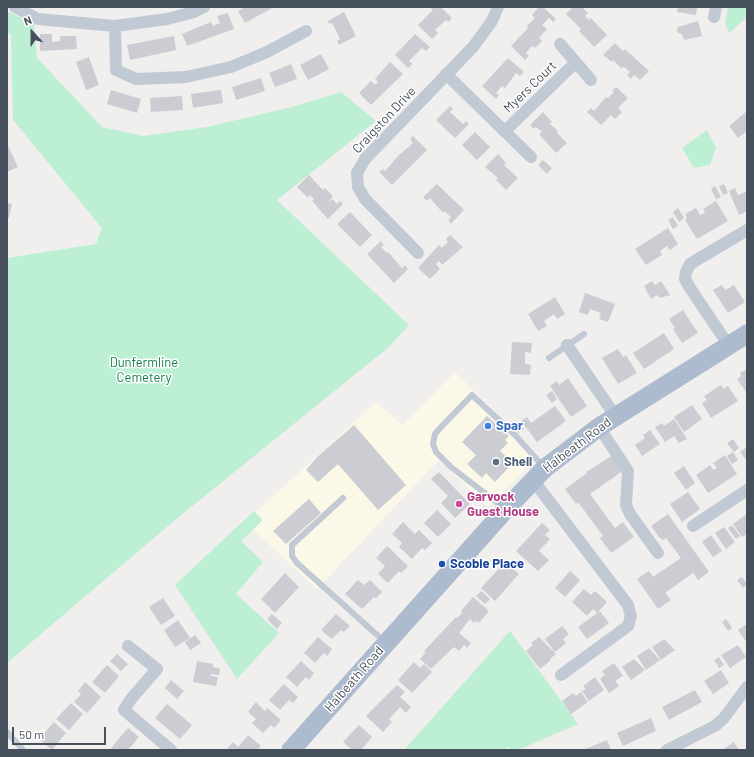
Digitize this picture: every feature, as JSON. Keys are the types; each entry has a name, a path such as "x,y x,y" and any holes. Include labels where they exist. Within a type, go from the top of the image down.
{"main road":[{"name":"Halbeath Road","path":"291,750 539,474 599,427 747,334"}],"street":[{"path":"15,7 38,19 115,26 167,20 194,12 204,7"},
{"name":"Craigston Drive","path":"418,253 365,199 358,187 357,173 364,159 473,47 492,21 498,7"},
{"path":"115,26 116,70 136,79 186,77 231,67 267,52 306,31"},
{"name":"Myers Court","path":"560,44 590,80"},
{"name":"Myers Court","path":"505,131 576,63"},
{"name":"Myers Court","path":"446,74 531,157"},
{"path":"729,346 690,288 685,279 686,272 690,264 747,230"},
{"path":"567,345 616,417"},
{"path":"599,427 628,471 626,505 630,514 658,553"},
{"path":"539,474 628,605 631,616 628,626 561,675"},
{"path":"693,526 747,490"},
{"path":"128,646 156,669 131,699 124,710 171,750"},
{"path":"667,750 720,722 733,708 747,687"}],"lane":[{"path":"549,358 584,334"},
{"path":"506,509 451,467 436,452 433,444 435,434 472,395 515,435 539,474"},
{"path":"343,498 292,545 292,556 297,563 386,643"},
{"path":"7,732 23,750"}],"shaded area":[{"path":"455,372 539,455 488,507 439,460 317,589 245,522 376,402 403,425"}],"green space":[{"path":"728,7 747,7 747,17 729,33 725,24"},
{"name":"Dunfermline Cemetery","path":"7,11 34,24 37,58 102,127 143,136 207,127 292,107 341,92 376,121 277,200 409,325 389,347 175,520 7,663 7,258 96,244 102,228 13,120 11,35 7,32"},
{"path":"707,130 716,148 710,165 694,168 682,148"},
{"path":"254,511 263,520 241,541 263,562 236,594 279,633 237,679 175,585"},
{"path":"510,631 578,724 518,750 511,750 510,747 504,750 404,750"}],"building":[{"path":"245,7 274,7 245,23 238,11"},
{"path":"430,7 441,7 452,18 448,22 446,20 435,30 438,33 432,39 418,25 433,10"},
{"path":"539,7 543,7 556,19 553,22 549,18 542,25 547,29 539,38 542,41 535,48 532,46 526,53 529,56 525,60 511,46 528,28 527,26 535,18 532,15"},
{"path":"573,7 582,7 588,13 585,16 589,20 591,18 607,35 594,47 579,31 581,29 566,14"},
{"path":"678,7 697,7 696,15 677,12"},
{"path":"344,12 356,36 339,45 337,41 340,39 332,23 329,24 328,21"},
{"path":"228,13 234,29 187,46 182,34 211,22 213,26 220,23 217,16"},
{"path":"698,21 702,36 684,40 682,34 678,33 678,27"},
{"path":"40,34 52,34 52,42 60,41 60,36 76,36 77,49 40,51"},
{"path":"415,34 430,47 426,51 422,48 409,61 413,64 408,68 395,55"},
{"path":"174,36 176,50 130,60 127,45"},
{"path":"615,43 623,51 625,49 649,71 640,80 634,75 631,79 627,75 630,72 624,67 621,68 613,60 612,62 603,55"},
{"path":"321,54 329,69 308,80 300,65"},
{"path":"89,57 99,85 86,90 76,62"},
{"path":"508,58 524,72 520,76 516,73 505,88 502,86 496,93 499,95 496,99 482,86"},
{"path":"390,62 403,74 371,105 359,93 371,81 375,85 378,82 375,79"},
{"path":"291,64 297,79 275,87 269,73"},
{"path":"261,78 265,91 236,100 232,87"},
{"path":"616,87 628,98 618,108 622,112 615,119 611,115 601,125 587,112 591,108 594,111 606,97 608,98 614,92 612,91"},
{"path":"111,90 141,99 137,113 107,104"},
{"path":"221,90 223,103 193,108 191,94"},
{"path":"182,96 183,110 151,112 150,98"},
{"path":"450,106 453,109 450,112 463,124 466,121 469,124 455,138 436,120"},
{"path":"747,111 747,131 738,138 729,126"},
{"path":"543,112 552,122 550,124 558,131 557,133 567,143 556,153 539,134 542,132 536,127 534,129 530,125"},
{"path":"475,132 490,147 477,160 462,145"},
{"path":"413,136 427,150 392,185 379,172 383,169 385,171 398,156 413,143 410,139"},
{"path":"7,144 18,167 7,172"},
{"path":"498,154 506,163 504,165 518,178 506,190 496,180 498,178 485,167"},
{"path":"543,160 552,168 547,174 538,165"},
{"path":"309,175 323,190 325,188 333,196 327,204 332,199 337,204 340,201 343,204 328,219 312,201 314,199 310,195 308,198 297,187"},
{"path":"437,184 464,210 451,224 448,220 451,217 444,211 443,213 430,198 427,201 423,197"},
{"path":"724,184 728,193 723,195 719,186"},
{"path":"715,186 721,197 716,199 711,189"},
{"path":"735,188 738,195 747,191 747,211 739,215 729,191"},
{"path":"716,201 728,221 697,239 685,220 687,218 685,214 696,208 700,215 705,213 703,209"},
{"path":"7,203 12,204 9,218 7,218"},
{"path":"678,208 684,218 679,222 673,212"},
{"path":"350,212 372,235 360,247 337,224"},
{"path":"673,217 678,226 673,229 668,220"},
{"path":"668,228 678,244 670,250 667,246 660,251 662,255 646,265 635,249"},
{"path":"450,235 463,247 442,265 439,261 436,264 440,269 430,279 418,268 439,245 442,248 448,242 446,239"},
{"path":"381,241 384,245 381,247 387,253 388,252 402,268 405,265 408,269 394,283 367,254"},
{"path":"652,281 655,285 661,281 670,295 660,298 657,295 651,299 644,286"},
{"path":"722,285 725,290 734,285 745,302 728,313 713,290"},
{"path":"585,293 615,304 608,322 599,319 601,313 590,309 588,315 579,312"},
{"path":"555,297 565,314 557,319 554,314 544,321 547,326 538,331 528,314"},
{"path":"683,310 698,333 682,343 673,329 675,328 669,319"},
{"path":"664,333 674,349 644,369 633,353"},
{"path":"512,342 532,343 531,353 525,352 525,364 531,365 530,375 510,374"},
{"path":"618,349 623,357 626,355 637,373 618,384 602,358"},
{"path":"747,369 746,392 737,379 741,376 740,373"},
{"path":"568,378 587,406 571,417 550,386 557,381 559,385"},
{"path":"721,385 723,389 728,386 738,401 711,418 702,403 707,400 704,396"},
{"path":"552,391 557,399 552,403 546,395"},
{"path":"692,405 702,419 684,432 674,417"},
{"path":"555,406 566,421 537,442 521,421 527,417 531,423"},
{"path":"487,416 509,436 505,440 508,443 500,451 513,463 495,482 486,473 482,478 467,464 476,455 462,442"},
{"path":"674,419 687,439 679,443 674,436 665,442 655,427 662,423 664,426"},
{"path":"516,422 524,429 519,433 512,426"},
{"path":"354,425 406,485 378,510 338,464 318,482 306,470 317,457"},
{"path":"650,430 660,444 642,456 635,445 645,438 643,435"},
{"path":"733,439 739,448 734,452 727,443"},
{"path":"747,447 747,461 740,452"},
{"path":"733,452 738,460 732,464 727,456"},
{"path":"613,455 624,470 590,494 615,528 623,522 634,537 611,553 600,538 603,536 578,502 576,504 565,489 587,473 586,472"},
{"path":"725,455 737,474 708,493 696,475 710,465 713,470 717,468 713,463"},
{"path":"684,466 695,483 686,490 674,473"},
{"path":"439,472 470,504 455,518 441,503 448,496 431,479"},
{"path":"688,492 700,509 682,522 670,504"},
{"path":"309,499 321,513 286,544 273,531"},
{"path":"437,510 451,524 438,537 424,523"},
{"path":"668,514 709,572 698,580 693,573 665,593 671,600 658,609 637,579 649,571 653,577 681,558 666,538 663,540 659,537 651,526"},
{"path":"747,514 747,534 742,537 733,524"},
{"path":"403,522 415,534 419,530 432,543 425,550 422,548 412,559 399,547 402,543 392,534"},
{"path":"542,523 550,530 545,535 550,539 539,551 549,560 538,571 516,551"},
{"path":"732,525 740,536 736,539 728,528"},
{"path":"724,527 735,542 726,549 715,533"},
{"path":"711,535 722,551 713,557 702,542"},
{"path":"387,546 408,566 401,573 399,571 388,583 378,574 385,566 376,558"},
{"path":"505,562 519,574 495,601 481,588"},
{"path":"570,571 580,580 565,597 555,588"},
{"path":"285,573 299,587 275,613 261,599"},
{"path":"742,577 747,584 743,588 737,580"},
{"path":"358,580 364,585 370,580 382,592 376,598 374,597 362,609 345,594"},
{"path":"584,589 591,595 595,591 607,602 597,613 593,609 587,616 572,602"},
{"path":"481,591 490,599 485,604 476,596"},
{"path":"473,597 489,611 479,623 476,621 474,623 470,619 459,633 471,643 467,648 464,645 459,651 454,647 431,669 420,659 426,652 424,651 456,617 457,618 462,613 461,611"},
{"path":"163,598 175,616 161,625 149,607"},
{"path":"600,611 609,623 587,639 578,627"},
{"path":"272,614 282,623 277,629 267,619"},
{"path":"336,614 350,626 344,632 341,630 332,639 321,630"},
{"path":"726,619 732,628 728,631 722,622"},
{"path":"178,620 190,638 175,647 164,630"},
{"path":"747,624 747,643 738,630"},
{"path":"562,626 569,634 563,639 566,643 555,652 545,639"},
{"path":"195,635 201,643 190,650 185,642"},
{"path":"318,637 332,649 327,656 324,653 315,663 304,653"},
{"path":"539,637 556,654 540,669 526,651 533,645 531,643"},
{"path":"664,639 675,650 661,660 652,647"},
{"path":"738,645 746,657 730,668 721,655"},
{"path":"649,648 660,660 646,670 637,656"},
{"path":"117,654 128,664 121,671 110,661"},
{"path":"719,657 724,665 719,668 714,660"},
{"path":"634,659 645,670 631,680 622,667"},
{"path":"197,661 213,664 213,667 220,669 219,675 211,674 211,676 218,677 216,686 193,682"},
{"path":"301,661 314,673 309,680 306,677 297,687 286,677"},
{"path":"414,662 420,668 424,664 432,672 412,693 398,680"},
{"path":"614,663 623,676 615,681 619,686 609,693 600,679 605,675 602,671"},
{"path":"107,665 119,676 105,693 92,682"},
{"path":"721,670 729,683 713,694 704,681"},
{"path":"595,677 604,690 589,701 582,691 586,689 583,686"},
{"path":"171,680 184,691 177,699 165,688"},
{"path":"85,682 101,697 87,713 74,702 81,694 78,691"},
{"path":"284,684 298,697 293,703 289,700 280,710 269,700"},
{"path":"397,685 405,692 400,697 411,707 406,713 400,707 389,719 392,722 383,732 366,716"},
{"path":"695,690 702,702 669,720 662,707"},
{"path":"581,692 588,702 571,714 562,701 573,693 576,696"},
{"path":"256,702 265,711 267,708 281,720 274,728 271,725 263,733 252,723 256,719 248,712"},
{"path":"71,703 83,714 69,730 56,719"},
{"path":"167,704 192,725 180,739 155,718"},
{"path":"651,718 656,731 623,746 617,733"},
{"path":"54,722 66,733 52,750 39,739"},
{"path":"359,725 372,737 361,750 352,750 343,742"},
{"path":"128,728 139,737 128,750 114,750 111,748"},
{"path":"248,735 261,746 257,750 227,749 233,742 238,747"},
{"path":"607,740 611,750 583,750"},
{"path":"734,742 739,750 722,750"}],"place":[{"name":"Spar","path":"488,426"},
{"name":"Shell","path":"496,462"},
{"name":"Garvock Guest House","path":"459,504"},
{"name":"Scobie Place","path":"442,564"}]}
